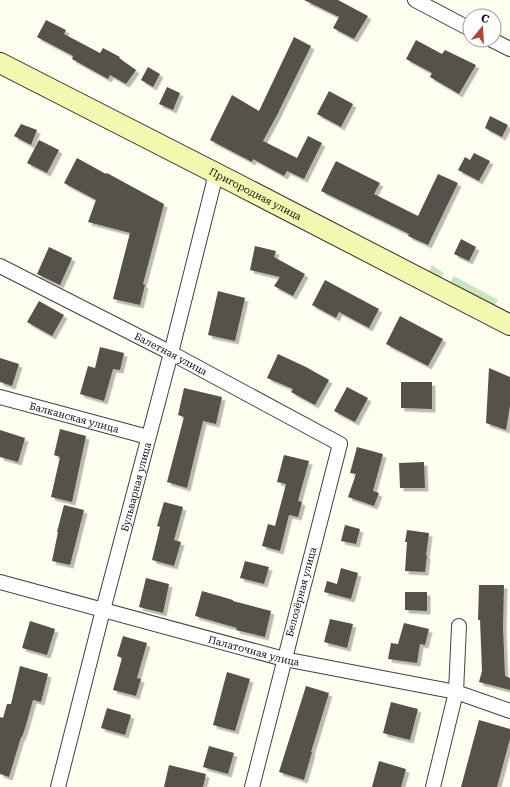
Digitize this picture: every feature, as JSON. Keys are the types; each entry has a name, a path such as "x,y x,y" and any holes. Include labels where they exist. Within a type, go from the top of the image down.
{"street":[{"path":"415,0 462,25"},
{"name":"Пригородная улица","path":"0,63 510,340"},
{"name":"Пригородная улица","path":"0,78 214,180 510,325"},
{"name":"Бульварная улица","path":"58,787 171,353 214,180"},
{"name":"Балетная улица","path":"0,266 171,353 340,444"},
{"name":"Балканская улица","path":"0,396 148,437"},
{"name":"Белозёрная улица","path":"252,787 340,444"},
{"name":"Палаточная улица","path":"0,582 284,659 456,692 510,711"},
{"path":"433,787 456,692 459,626"}],"green space":[{"path":"432,265 444,273 439,281 428,273"},
{"path":"454,276 498,300 492,310 447,287"}],"building":[{"path":"304,0 338,0 368,16 354,39 333,28 339,17"},
{"path":"46,20 66,30 64,34 100,53 103,48 120,57 119,58 136,70 126,84 110,75 108,79 72,59 73,56 37,37"},
{"path":"294,37 311,46 263,141 297,158 308,136 322,143 304,179 287,171 284,176 253,159 252,162 210,140 232,95 259,111"},
{"path":"416,40 442,54 445,50 476,65 459,94 430,77 432,73 406,59"},
{"path":"148,67 160,74 153,87 141,80"},
{"path":"167,87 180,93 173,110 159,104"},
{"path":"329,91 353,104 341,127 317,114"},
{"path":"490,116 508,125 502,137 485,128"},
{"path":"21,124 37,130 31,145 14,136"},
{"path":"39,140 59,150 47,173 27,163"},
{"path":"474,153 490,161 479,181 458,170 465,157 470,160"},
{"path":"77,158 164,204 143,284 145,285 140,305 113,299 130,233 88,222 96,200 64,183"},
{"path":"336,161 380,183 374,194 418,216 438,174 458,183 428,245 408,236 409,234 321,191"},
{"path":"461,239 476,247 469,261 454,254"},
{"path":"255,246 276,251 274,257 305,274 293,296 274,286 280,277 250,270"},
{"path":"49,247 72,258 60,285 37,274"},
{"path":"325,280 379,309 369,328 339,312 336,318 312,305"},
{"path":"218,291 245,298 235,341 208,335"},
{"path":"39,301 64,315 52,336 27,322"},
{"path":"400,316 443,339 428,366 386,344"},
{"path":"100,347 124,353 120,370 113,369 104,401 80,394 88,366 95,368"},
{"path":"278,354 329,380 315,405 291,392 293,389 267,378"},
{"path":"0,358 19,364 12,386 0,382"},
{"path":"489,368 510,377 510,406 506,430 486,423"},
{"path":"401,382 432,382 432,409 401,408"},
{"path":"347,387 368,398 355,422 334,411"},
{"path":"184,388 222,397 216,424 203,421 187,488 167,482 184,417 178,415"},
{"path":"60,429 86,436 72,502 51,497 60,457 54,455"},
{"path":"0,430 25,438 18,462 0,457"},
{"path":"357,447 383,454 373,491 379,493 374,506 348,497 356,474 350,473"},
{"path":"284,455 309,461 298,501 302,502 298,517 289,515 280,551 262,546 268,524 275,526 286,484 277,482"},
{"path":"424,462 425,488 400,488 399,463"},
{"path":"164,502 183,507 174,540 181,542 174,566 152,560 160,527 157,526"},
{"path":"64,505 84,510 70,565 52,561"},
{"path":"345,525 360,529 356,544 341,541"},
{"path":"407,530 429,533 425,572 405,571 407,542 405,542"},
{"path":"245,561 269,567 264,584 240,578"},
{"path":"341,568 358,573 351,599 324,592 327,581 337,584"},
{"path":"146,578 169,584 163,613 139,607"},
{"path":"479,585 504,585 503,627 505,676 510,678 510,690 479,682 482,671 480,620 478,620"},
{"path":"202,591 271,611 265,637 236,630 237,628 195,616"},
{"path":"405,592 427,592 427,611 405,610"},
{"path":"330,619 353,624 347,648 324,642"},
{"path":"30,621 55,629 47,655 22,648"},
{"path":"404,623 429,629 425,645 420,644 417,663 388,659 391,643 398,644"},
{"path":"123,636 147,643 137,678 141,679 136,696 113,690 122,658 117,656"},
{"path":"20,666 48,674 41,702 33,700 9,777 0,774 0,717 3,718 7,704 11,704"},
{"path":"227,672 250,679 235,731 213,725"},
{"path":"306,686 329,693 304,780 279,772"},
{"path":"391,702 418,709 410,740 383,733"},
{"path":"107,708 131,715 125,735 101,728"},
{"path":"479,720 510,729 510,739 497,787 461,787"},
{"path":"209,746 234,753 228,774 203,767"},
{"path":"379,761 406,769 401,787 372,787"},
{"path":"169,765 206,774 203,787 164,787"}]}
